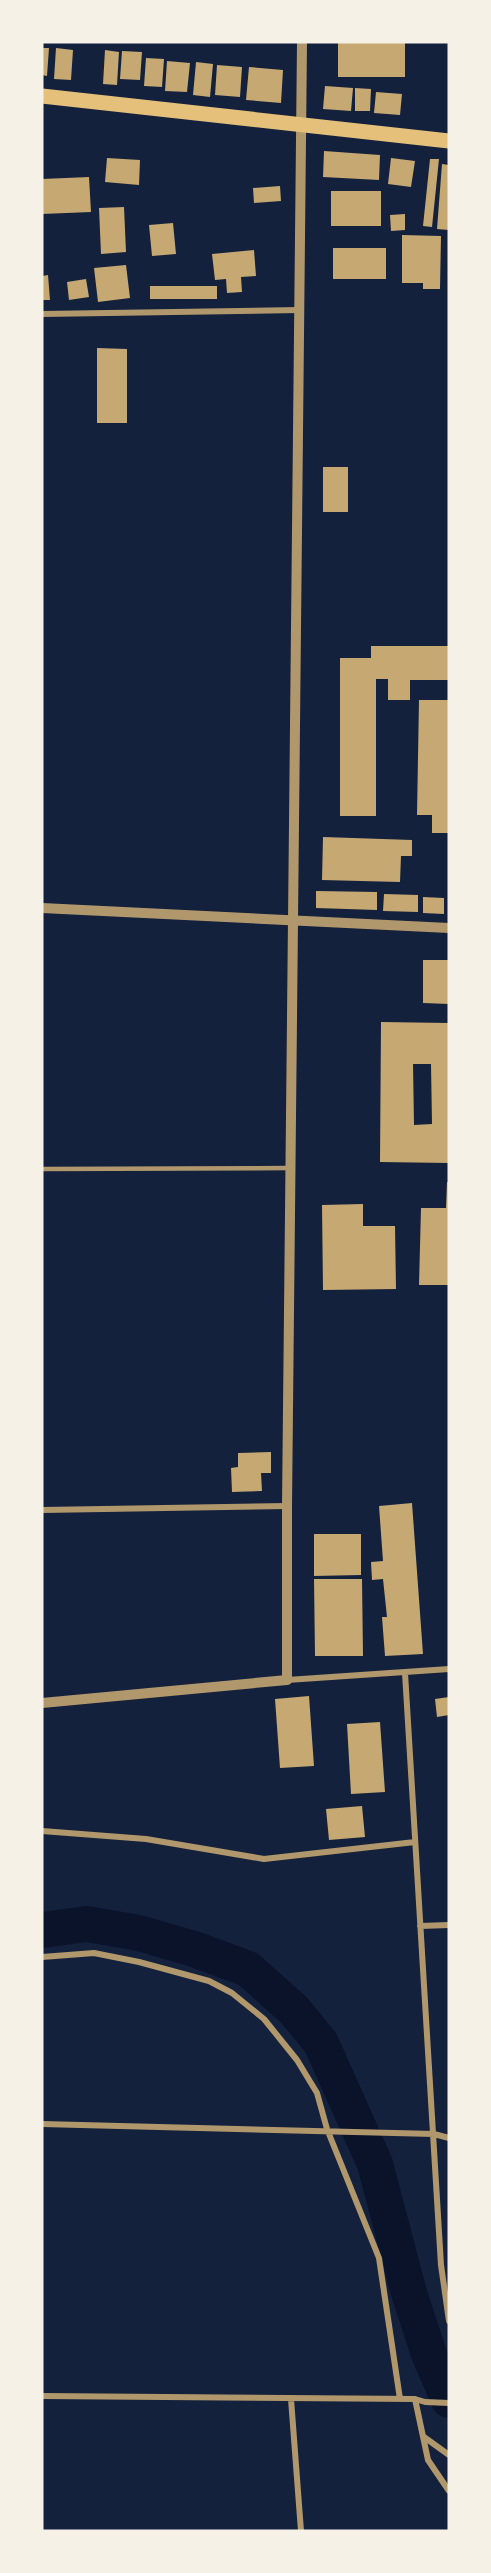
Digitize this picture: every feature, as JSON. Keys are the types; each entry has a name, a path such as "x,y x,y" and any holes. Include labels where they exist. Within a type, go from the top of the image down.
{"main road":[{"path":"42,96 449,141"}],"street":[{"path":"288,1680 287,1506 302,42"},
{"path":"42,314 300,310"},
{"path":"42,908 449,928"},
{"path":"42,1510 287,1506"},
{"path":"42,1703 288,1680 449,1669"},
{"path":"405,1673 441,2265 449,2321"},
{"path":"42,1830 146,1839 264,1859 415,1842"},
{"path":"420,1926 449,1925"},
{"path":"42,1957 94,1953 139,1962 208,1981 232,1993 264,2019 297,2060 317,2092 327,2129 379,2258 400,2399"},
{"path":"42,2124 327,2129 434,2134 449,2138"},
{"path":"42,2396 415,2399 425,2403 449,2403"},
{"path":"291,2399 302,2531"},
{"path":"415,2399 428,2460 449,2491"},
{"path":"424,2437 449,2455"}],"lane":[{"path":"42,1169 291,1168"}],"building":[{"path":"338,42 405,42 405,77 338,77"},
{"path":"42,48 49,48 47,76 42,75"},
{"path":"56,48 73,50 71,80 54,79"},
{"path":"105,50 119,52 117,85 103,84"},
{"path":"122,51 142,52 140,80 120,79"},
{"path":"146,58 164,59 162,87 144,86"},
{"path":"167,61 190,63 187,92 165,91"},
{"path":"196,62 213,64 210,97 193,95"},
{"path":"217,65 242,67 240,97 215,95"},
{"path":"249,67 283,70 281,103 246,100"},
{"path":"325,86 353,88 351,111 323,109"},
{"path":"355,88 371,89 370,111 355,111"},
{"path":"376,92 402,94 400,115 374,113"},
{"path":"324,151 380,155 379,180 323,177"},
{"path":"107,158 140,160 139,185 105,182"},
{"path":"391,158 415,161 411,187 388,184"},
{"path":"430,159 439,159 432,227 423,226"},
{"path":"442,164 449,165 449,230 437,229"},
{"path":"89,177 91,212 42,214 42,179"},
{"path":"280,186 281,201 254,203 253,188"},
{"path":"331,191 381,191 381,226 331,226"},
{"path":"124,207 126,252 101,254 99,208"},
{"path":"405,214 405,230 391,231 390,215"},
{"path":"173,223 176,254 152,256 149,225"},
{"path":"402,235 441,236 440,289 423,289 423,283 402,283"},
{"path":"333,248 386,248 386,279 333,279"},
{"path":"254,250 256,276 241,277 242,292 227,293 226,279 215,280 212,254"},
{"path":"126,265 130,298 98,302 94,268"},
{"path":"48,275 50,300 42,300 42,276"},
{"path":"86,279 89,297 69,300 67,282"},
{"path":"150,286 217,286 217,299 150,299"},
{"path":"97,348 127,349 127,423 97,423"},
{"path":"323,467 348,467 348,512 323,512"},
{"path":"371,646 449,646 449,680 410,680 410,700 388,700 388,679 376,679 376,816 340,816 340,658 371,658"},
{"path":"419,700 449,700 449,833 432,833 432,815 417,815"},
{"path":"323,837 412,840 412,856 401,856 400,882 322,880"},
{"path":"316,891 377,892 377,910 316,908"},
{"path":"384,894 418,895 418,912 383,911"},
{"path":"423,897 444,898 444,914 423,913"},
{"path":"423,960 449,960 449,1004 423,1003"},
{"path":"381,1022 449,1023 449,1163 380,1162","holes":["413,1064 431,1064 432,1124 414,1125"]},
{"path":"447,1182 449,1182 449,1285 419,1285 421,1208 446,1208"},
{"path":"363,1204 363,1226 395,1226 396,1289 323,1290 322,1205"},
{"path":"271,1452 271,1473 261,1473 262,1491 232,1492 231,1468 238,1467 238,1453"},
{"path":"412,1503 423,1654 385,1656 382,1617 387,1617 383,1579 372,1580 371,1562 383,1561 379,1506"},
{"path":"314,1534 361,1534 361,1575 314,1576"},
{"path":"314,1579 362,1579 363,1656 315,1656"},
{"path":"309,1696 314,1766 280,1768 275,1699"},
{"path":"449,1697 449,1715 437,1717 435,1699"},
{"path":"380,1722 385,1792 351,1794 347,1724"},
{"path":"362,1806 365,1837 329,1840 326,1809"}],"waterway":[{"path":"42,1930 87,1924 139,1933 194,1949 248,1969 294,2010 321,2043 375,2164 409,2293 429,2354 449,2400"}]}
